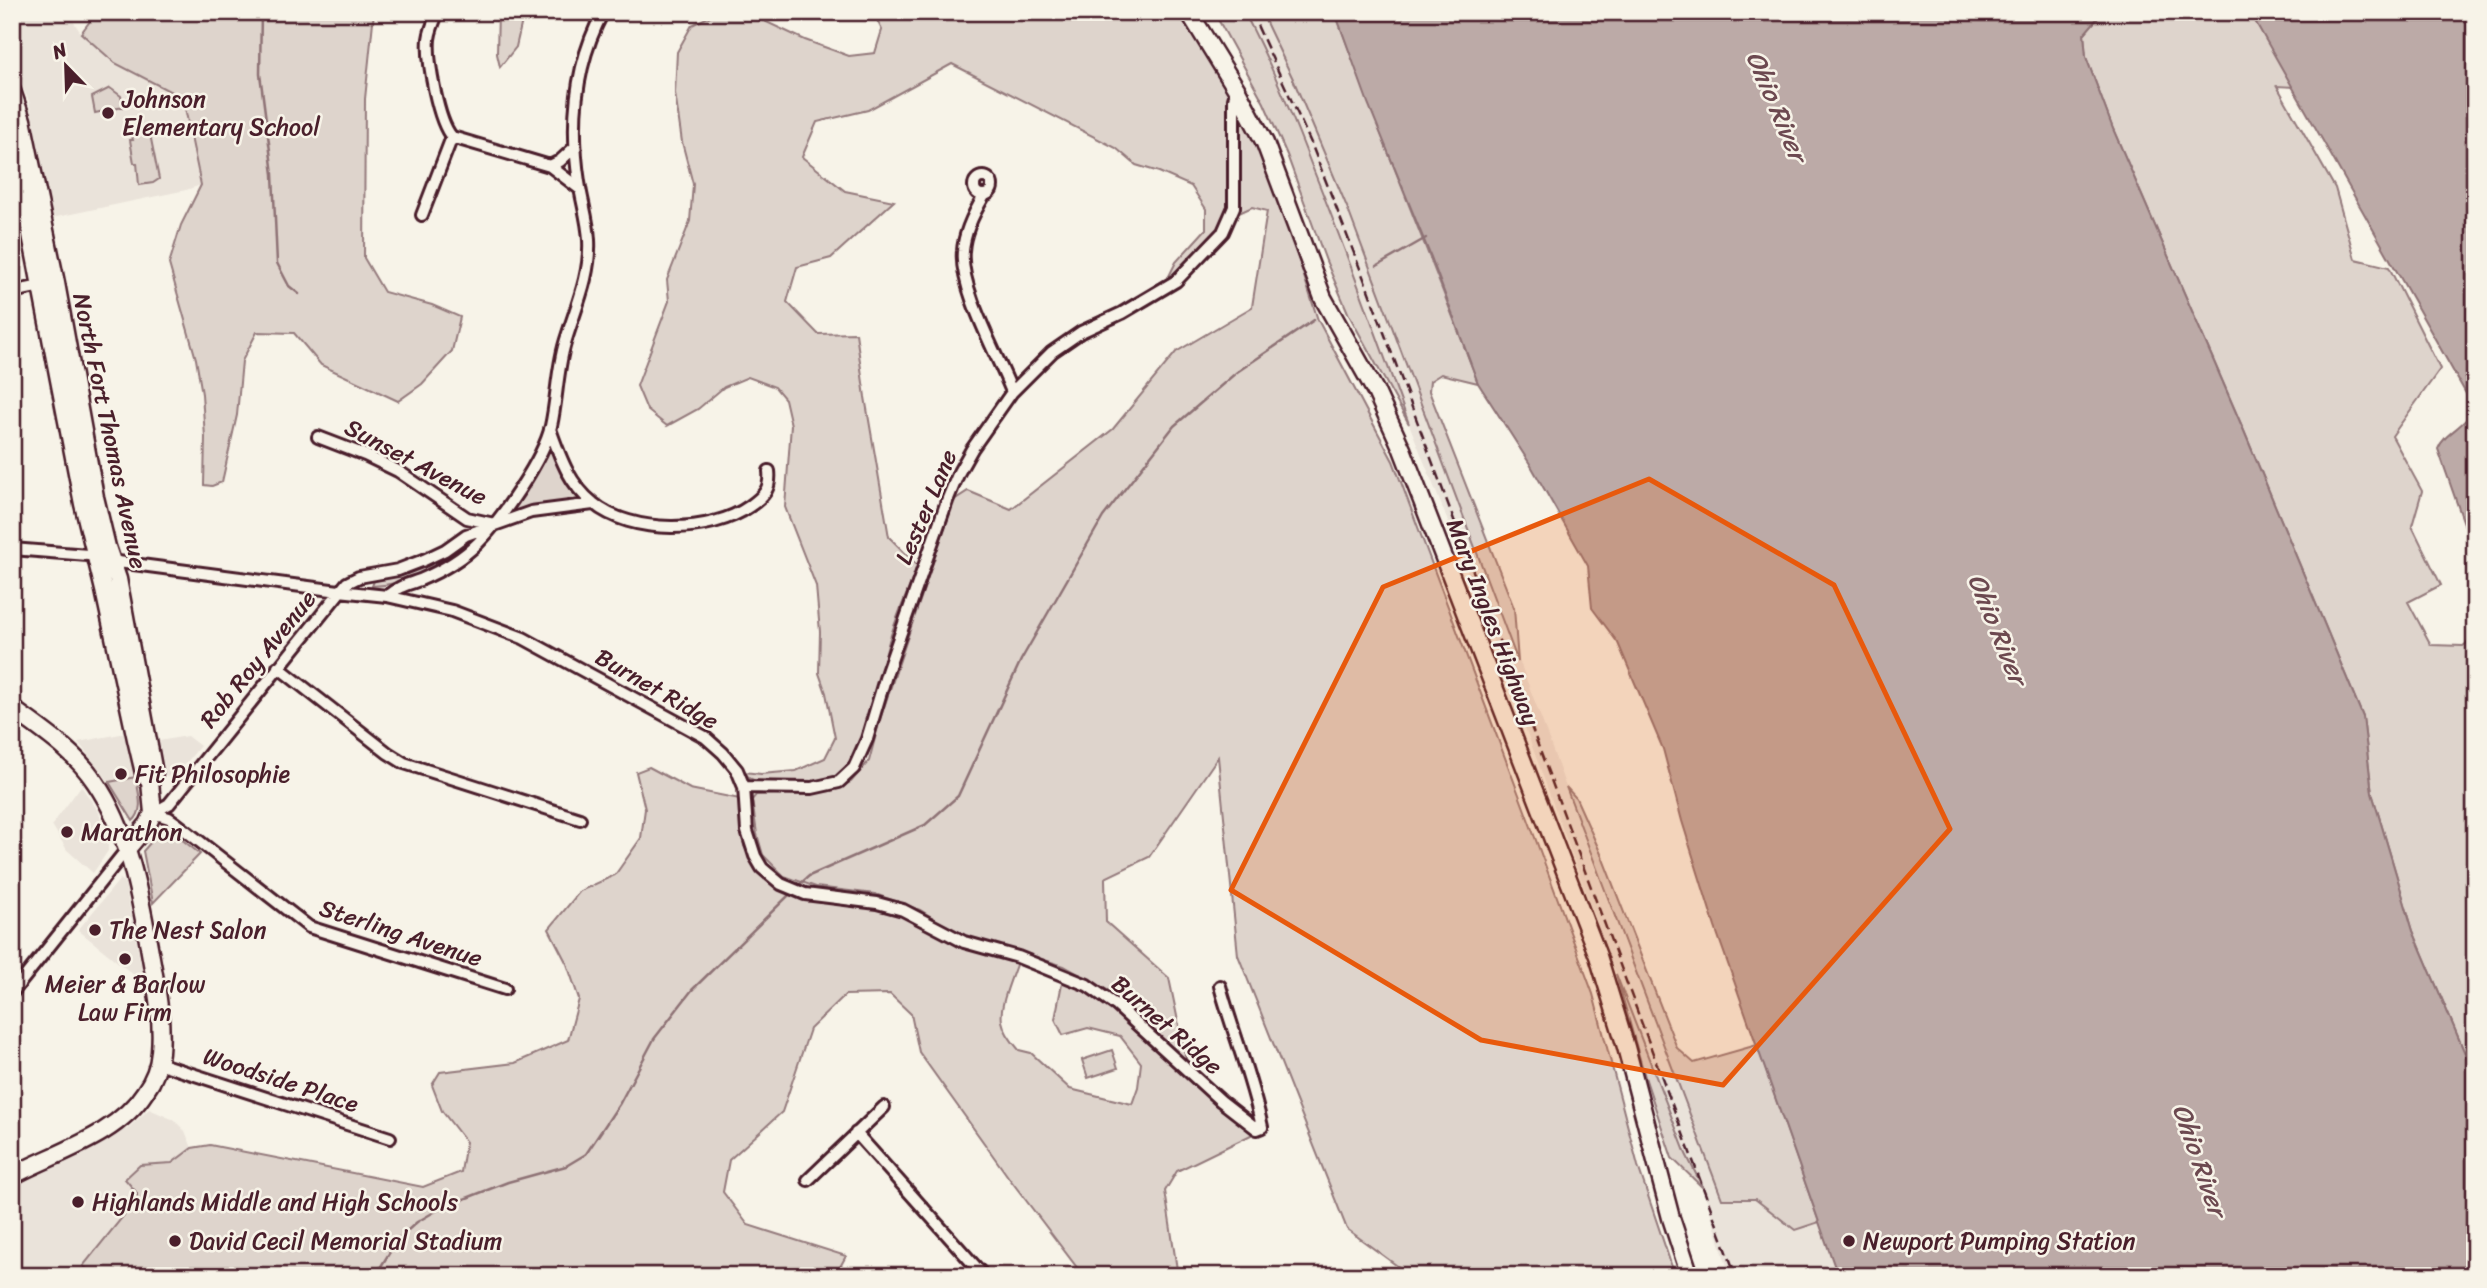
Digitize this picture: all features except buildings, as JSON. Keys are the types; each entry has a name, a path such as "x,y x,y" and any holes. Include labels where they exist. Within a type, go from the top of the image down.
{"street":[{"path":"438,12 430,33 429,51 442,118 452,137 550,166 580,189"},
{"path":"387,596 400,586 417,581 460,558 494,524 528,474 550,429 561,359 589,264 587,221 575,147 576,90 589,44 603,12"},
{"name":"Mary Ingles Highway","path":"1188,12 1237,90 1265,144 1322,298 1376,392 1402,449 1598,956 1689,1276"},
{"name":"Lester Lane","path":"744,787 812,788 839,782 854,768 867,739 887,672 954,481 972,449 1012,392 1061,344 1122,313 1175,281 1220,237 1234,207 1234,99 1237,90"},
{"name":"North Fort Thomas Avenue","path":"14,99 95,556 136,739 150,782 153,813"},
{"name":"North Fort Thomas Avenue","path":"12,136 95,497 117,579 149,739 154,773 150,782"},
{"path":"422,215 452,137"},
{"path":"550,166 575,147"},
{"path":"984,196 965,242 963,269 971,296 1012,392"},
{"path":"12,292 48,285"},
{"path":"550,429 568,474 593,504 616,515 657,527 706,524 739,513 767,492 769,471"},
{"name":"Sunset Avenue","path":"318,437 398,471 467,517 494,524"},
{"path":"339,592 347,583 357,578 424,560 445,550 467,534 494,524 543,508 593,504"},
{"name":"Burnet Ridge","path":"12,549 95,556 339,592 387,596 452,611 523,638 705,737 715,745 737,770 744,787 747,831 755,856 762,868 782,884 805,894 877,903 904,910 959,940 1018,957 1087,985 1116,1006 1220,1101 1257,1129 1262,1127 1253,1086 1220,986"},
{"name":"Rob Roy Avenue","path":"153,813 169,804 339,592"},
{"path":"278,667 404,763 580,819"},
{"path":"12,708 67,751 95,781 127,849 144,914 161,1028 158,1063 145,1092 117,1122 12,1175"},
{"path":"12,993 148,824 153,813"},
{"name":"Sterling Avenue","path":"153,813 176,822 309,928 505,989"},
{"name":"Woodside Place","path":"158,1063 390,1138"},
{"path":"808,1180 884,1107"},
{"path":"856,1133 984,1276"}],"highlighted area":[{"path":"1649,479 1834,585 1950,829 1723,1085 1481,1040 1231,890 1383,587"}],"shaded area":[{"name":"Johnson Elementary School","path":"12,12 67,12 81,33 115,63 183,98 201,185 52,218 29,101 12,66"},
{"path":"97,12 374,12 365,99 364,258 384,292 432,305 460,317 452,351 422,384 398,401 321,365 294,333 257,332 242,361 237,415 222,482 212,486 204,485 202,394 196,359 169,264 181,225 201,185 183,98 115,63 81,33"},
{"path":"498,12 524,12 516,47 500,67 497,54"},
{"path":"745,12 805,40 849,56 875,53 882,30 873,12 1183,12 1230,88 1230,200 1227,210 1197,255 1168,278 1176,262 1206,229 1206,209 1191,186 1136,165 1116,148 952,64 868,110 817,122 802,157 845,191 894,201 831,258 797,267 787,302 818,334 856,333 889,537 918,566 892,631 872,712 858,749 839,774 828,780 808,784 764,783 753,780 744,772 761,774 796,771 825,758 835,738 819,673 820,632 816,586 785,507 791,425 785,399 775,387 748,377 724,387 698,409 667,426 647,410 637,386 669,301 667,280 690,221 693,184 682,142 675,93 677,52 692,25 716,13"},
{"path":"1214,12 1244,12 1263,49 1324,196 1409,424 1349,315 1264,103"},
{"path":"1244,12 1261,12 1293,79 1347,207 1722,1199 1755,1199 1795,1230 1871,1205 1888,1246 1809,1276 1730,1276 1703,1188 1686,1154 1616,974 1336,226 1258,38"},
{"path":"1261,12 1335,12 1478,383 1441,374 1430,381 1429,391 1514,608 1518,662 1347,207 1293,79"},
{"path":"2103,12 2250,12 2294,87 2277,86 2335,188 2355,259 2389,267 2440,369 2392,436 2422,491 2412,526 2441,585 2408,602 2431,645 2463,646 2475,637 2475,1077 2413,931 2372,793 2363,717 2244,431 2113,129 2086,57 2084,34"},
{"path":"110,88 121,96 123,107 95,113 92,97"},
{"path":"1237,98 1260,146 1279,198 1318,320 1393,461 1524,808 1593,994 1638,1166 1675,1276 1411,1276 1347,1229 1238,955 1218,757 1149,857 1105,878 1106,922 1169,978 1187,1064 1111,992 1064,966 957,933 920,910 875,894 816,887 784,876 763,855 752,800 756,795 830,791 851,782 869,761 880,719 954,500 968,491 1011,509 1113,429 1176,352 1252,307 1267,211 1252,207 1239,213 1241,192"},
{"path":"149,129 159,179 153,183 139,185 137,163 134,163 130,140 133,140 131,132"},
{"path":"549,445 578,498 534,505 508,513"},
{"path":"464,543 469,543 468,547 423,573 398,582 372,586 374,581 433,563"},
{"path":"126,733 136,777 109,782 78,742"},
{"path":"187,736 200,746 174,778 166,776 159,741"},
{"path":"649,767 690,789 740,799 744,846 753,863 766,878 784,892 812,899 897,911 1017,962 1002,1008 1005,1029 1019,1050 1031,1053 1070,1089 1132,1104 1138,1087 1141,1063 1120,1036 1088,1028 1063,1035 1055,1019 1063,978 1099,999 1250,1129 1253,1134 1177,1171 1165,1191 1178,1276 1079,1276 1078,1269 919,1052 911,1014 890,994 845,995 810,1029 782,1112 729,1160 723,1192 748,1225 846,1256 835,1276 98,1276 83,1266 137,1199 137,1193 125,1179 140,1165 172,1163 192,1148 210,1145 423,1187 461,1172 466,1142 442,1111 432,1085 440,1072 515,1063 568,1040 579,999 567,964 549,929 580,891 615,875 641,838 645,809 636,772"},
{"path":"136,777 140,806 133,821 109,782"},
{"path":"81,786 99,812 108,845 108,851 93,873 67,850 52,825"},
{"path":"1566,787 1576,798 1601,854 1677,1048 1694,1063 1757,1045 1819,1222 1795,1230 1755,1199 1722,1199"},
{"path":"165,826 200,854 153,903 143,851"},
{"path":"120,879 125,883 145,984 78,930"},
{"path":"1616,974 1686,1154 1703,1188 1672,1158 1645,1077"},
{"path":"1112,1050 1118,1068 1088,1078 1082,1060"},
{"name":"Highlands Middle and High Schools","path":"149,1109 174,1120 185,1131 192,1148 172,1163 158,1163 152,1214 164,1209 188,1220 274,1276 12,1276 12,1186 125,1128 126,1130"}],"water":[{"name":"Ohio River","path":"1335,12 2103,12 2084,34 2086,57 2113,129 2244,431 2363,717 2372,793 2413,931 2475,1077 2475,1276 1838,1276 1715,927 1663,749 1618,643 1592,608 1588,566 1530,464 1478,383"},
{"path":"2250,12 2475,12 2475,555 2438,449 2446,437 2467,419 2473,406"}],"waterway":[{"path":"261,12 260,74 273,174 277,263 289,286 299,294"},
{"path":"1377,266 1426,238"},
{"path":"800,884 809,876 925,825 958,796 1021,660 1103,517 1174,426 1237,372 1314,320"},
{"path":"375,1276 398,1239 417,1222 441,1208 508,1182 566,1166 586,1154 620,1103 654,1039 692,990 788,896"}],"railway":[{"path":"1251,12 1311,143 1366,284 1736,1276"}],"place":[{"name":"Johnson Elementary School","path":"108,113"},
{"name":"Fit Philosophie","path":"121,774"},
{"name":"Marathon","path":"67,832"},
{"name":"The Nest Salon","path":"95,930"},
{"name":"Meier & Barlow Law Firm","path":"125,959"},
{"name":"Highlands Middle and High Schools","path":"78,1202"},
{"name":"David Cecil Memorial Stadium","path":"175,1241"},
{"name":"Newport Pumping Station","path":"1849,1241"}]}
